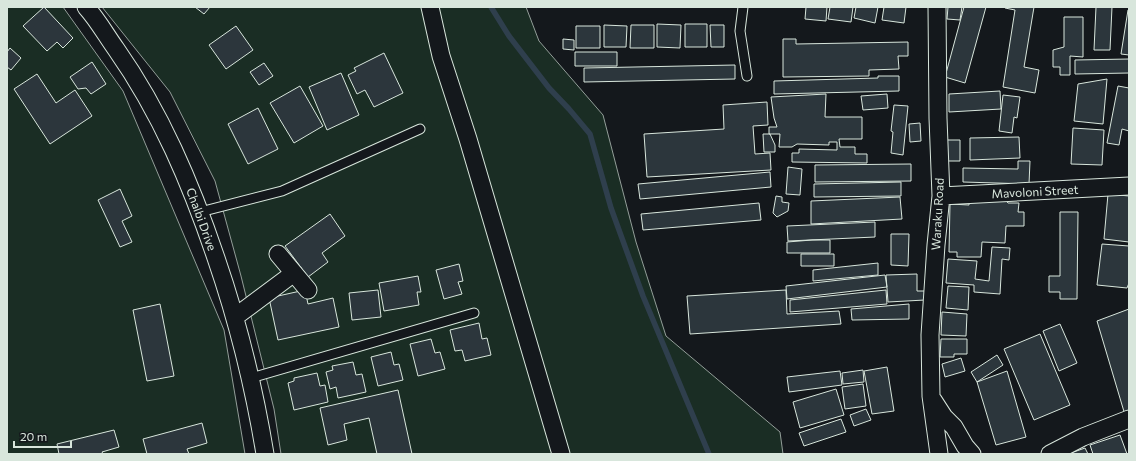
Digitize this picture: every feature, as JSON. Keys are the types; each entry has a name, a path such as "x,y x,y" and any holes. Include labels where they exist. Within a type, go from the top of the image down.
{"street":[{"name":"Chalbi Drive","path":"86,7 128,66 159,119 185,173 200,212 235,317 251,378 265,454"},
{"path":"430,7 441,56 468,139 561,454"},
{"name":"Waraku Road","path":"937,7 938,118 941,196 930,335 931,396 939,454"},
{"name":"Mavoloni Street","path":"941,196 1129,186"},
{"path":"278,254 308,290"},
{"path":"235,317 294,273"},
{"path":"931,396 944,417 954,427 965,446 972,454"},
{"path":"1050,454 1083,437 1129,419"}],"lane":[{"path":"743,7 740,31 747,76"},
{"path":"200,212 282,191 420,129"},
{"path":"251,378 474,313"}],"green space":[{"path":"7,7 63,7 123,91 224,330 245,454 7,454"},
{"path":"102,7 526,7 539,41 603,115 636,242 666,336 780,432 783,454 281,454 274,409 241,276 215,181 170,92"}],"building":[{"path":"44,7 73,38 63,48 57,42 47,51 23,26"},
{"path":"195,7 210,7 204,14"},
{"path":"806,7 827,7 826,21 805,19"},
{"path":"830,7 853,7 851,22 828,19"},
{"path":"856,7 878,7 875,23 854,18"},
{"path":"884,7 906,7 904,23 882,20"},
{"path":"948,7 962,7 960,20 947,19"},
{"path":"964,7 986,7 965,83 945,77"},
{"path":"1005,7 1034,7 1024,67 1039,70 1035,93 1003,87 1015,10"},
{"path":"1096,7 1112,7 1110,50 1094,50"},
{"path":"1129,10 1129,55 1121,54"},
{"path":"1064,17 1083,17 1083,57 1070,56 1070,75 1060,75 1060,67 1053,67 1053,50 1064,47"},
{"path":"657,24 681,25 680,48 657,47"},
{"path":"685,24 707,24 707,47 685,47"},
{"path":"604,25 627,26 626,47 604,47"},
{"path":"631,25 654,25 654,48 630,48"},
{"path":"710,25 724,25 724,47 711,47"},
{"path":"236,26 253,50 226,69 209,45"},
{"path":"576,26 600,26 600,48 576,48"},
{"path":"563,39 574,40 574,50 563,49"},
{"path":"783,39 796,39 796,44 908,42 908,56 898,56 899,69 869,70 869,76 783,77"},
{"path":"10,48 21,58 11,70 7,67 7,52"},
{"path":"575,52 617,52 617,66 575,66"},
{"path":"384,53 403,93 374,107 365,90 357,94 348,75 356,71 354,68"},
{"path":"1129,59 1129,73 1075,74 1075,60"},
{"path":"92,62 106,84 91,94 86,88 78,89 70,77"},
{"path":"264,63 273,76 259,85 250,72"},
{"path":"735,65 735,79 584,82 584,68"},
{"path":"341,73 359,115 327,130 309,87"},
{"path":"37,74 56,103 75,90 92,116 50,144 14,89"},
{"path":"878,76 899,76 899,91 774,94 774,81 878,78"},
{"path":"1107,79 1103,124 1074,121 1078,84"},
{"path":"300,86 323,126 294,143 270,103"},
{"path":"1118,86 1129,88 1129,131 1122,129 1119,145 1107,143"},
{"path":"1000,91 1001,109 949,112 949,94"},
{"path":"826,94 825,117 862,117 862,139 839,139 840,147 855,147 855,154 867,154 867,163 792,162 792,153 799,153 799,149 837,150 837,142 829,142 829,145 797,144 792,147 779,147 780,134 769,134 769,127 777,127 771,97"},
{"path":"887,94 888,108 863,110 861,96"},
{"path":"1003,95 1020,97 1017,118 1014,117 1012,133 999,131"},
{"path":"767,102 768,125 753,126 755,154 770,153 771,170 647,177 644,134 724,129 723,105"},
{"path":"894,105 908,106 903,155 891,153 893,132 891,131"},
{"path":"258,108 278,149 248,164 228,124"},
{"path":"920,123 921,141 910,142 909,124"},
{"path":"1073,128 1104,130 1102,165 1071,164"},
{"path":"763,134 770,134 775,145 775,152 764,152"},
{"path":"1019,137 1020,158 970,160 970,138"},
{"path":"946,140 960,140 960,161 946,161"},
{"path":"1018,161 1030,161 1029,184 963,182 963,168 1018,169"},
{"path":"911,164 911,181 815,182 815,165"},
{"path":"788,167 802,169 800,195 786,194"},
{"path":"770,172 771,187 640,199 638,184"},
{"path":"901,182 901,196 814,197 814,184"},
{"path":"120,189 132,216 122,221 132,242 120,247 98,200"},
{"path":"1108,194 1129,196 1129,242 1104,239"},
{"path":"776,196 782,197 782,202 789,203 788,211 777,217 773,213"},
{"path":"900,197 902,219 811,224 811,201"},
{"path":"969,197 1004,198 1008,203 1019,203 1018,212 1024,212 1024,226 1006,226 1005,243 982,242 981,257 957,257 957,252 949,252 950,204 969,205"},
{"path":"759,203 761,220 643,230 641,214"},
{"path":"1060,212 1078,212 1077,299 1060,299 1060,292 1049,292 1049,276 1060,276"},
{"path":"330,214 345,236 322,253 328,262 308,277 285,246"},
{"path":"875,222 875,237 788,241 787,226"},
{"path":"891,234 909,234 908,266 891,265"},
{"path":"830,240 830,253 787,253 787,242"},
{"path":"1102,244 1129,246 1129,283 1127,288 1097,285"},
{"path":"992,247 1010,248 1009,260 1002,259 1000,294 974,292 974,285 946,283 948,259 977,261 975,279 989,281"},
{"path":"801,254 834,254 834,266 801,266"},
{"path":"878,263 878,275 813,281 813,270"},
{"path":"459,264 463,281 458,282 462,294 444,299 436,270"},
{"path":"917,274 917,291 925,291 925,300 888,302 886,275"},
{"path":"885,275 887,287 787,299 786,286"},
{"path":"418,276 421,292 417,292 419,305 384,311 379,283"},
{"path":"948,286 969,287 968,310 946,308"},
{"path":"305,290 308,304 333,298 339,327 278,340 269,298"},
{"path":"378,290 381,317 352,320 349,293"},
{"path":"786,290 787,314 839,311 841,324 690,334 687,296"},
{"path":"886,290 887,304 790,312 790,300"},
{"path":"160,304 174,376 147,381 133,310"},
{"path":"909,304 909,319 852,320 851,309"},
{"path":"1129,309 1129,414 1125,415 1097,321"},
{"path":"942,312 967,314 966,336 941,335"},
{"path":"479,323 482,339 487,338 491,355 465,361 462,350 455,351 450,330"},
{"path":"1060,324 1077,363 1059,371 1043,331"},
{"path":"1040,334 1070,405 1034,420 1004,349"},
{"path":"431,339 435,353 440,352 445,369 418,376 410,344"},
{"path":"941,339 967,339 967,354 954,354 954,357 940,357"},
{"path":"391,352 394,365 399,364 403,380 378,386 371,357"},
{"path":"997,355 1003,365 977,382 971,372"},
{"path":"961,358 965,371 945,377 942,364"},
{"path":"353,362 356,375 362,374 366,392 338,398 336,387 330,389 326,372 333,370 332,366"},
{"path":"887,367 894,411 872,414 864,371"},
{"path":"863,370 864,382 843,384 842,373"},
{"path":"840,371 842,385 789,392 787,377"},
{"path":"1007,371 1026,437 996,445 977,382"},
{"path":"317,373 320,386 325,385 328,402 294,410 288,383 294,381 294,378"},
{"path":"863,384 866,406 845,409 842,387"},
{"path":"836,389 844,415 800,428 793,402"},
{"path":"398,390 412,454 377,454 369,418 344,424 347,440 328,445 320,408"},
{"path":"866,409 871,420 854,426 850,415"},
{"path":"841,419 846,432 804,446 799,433"},
{"path":"202,423 207,443 187,449 189,454 147,454 143,439"},
{"path":"114,430 119,447 102,452 103,454 59,454 57,444"},
{"path":"1120,435 1127,454 1093,454 1090,445"},
{"path":"1085,448 1088,454 1068,454"}],"waterway":[{"path":"491,7 509,36 549,88 590,134 611,208 643,296 709,454"}]}
